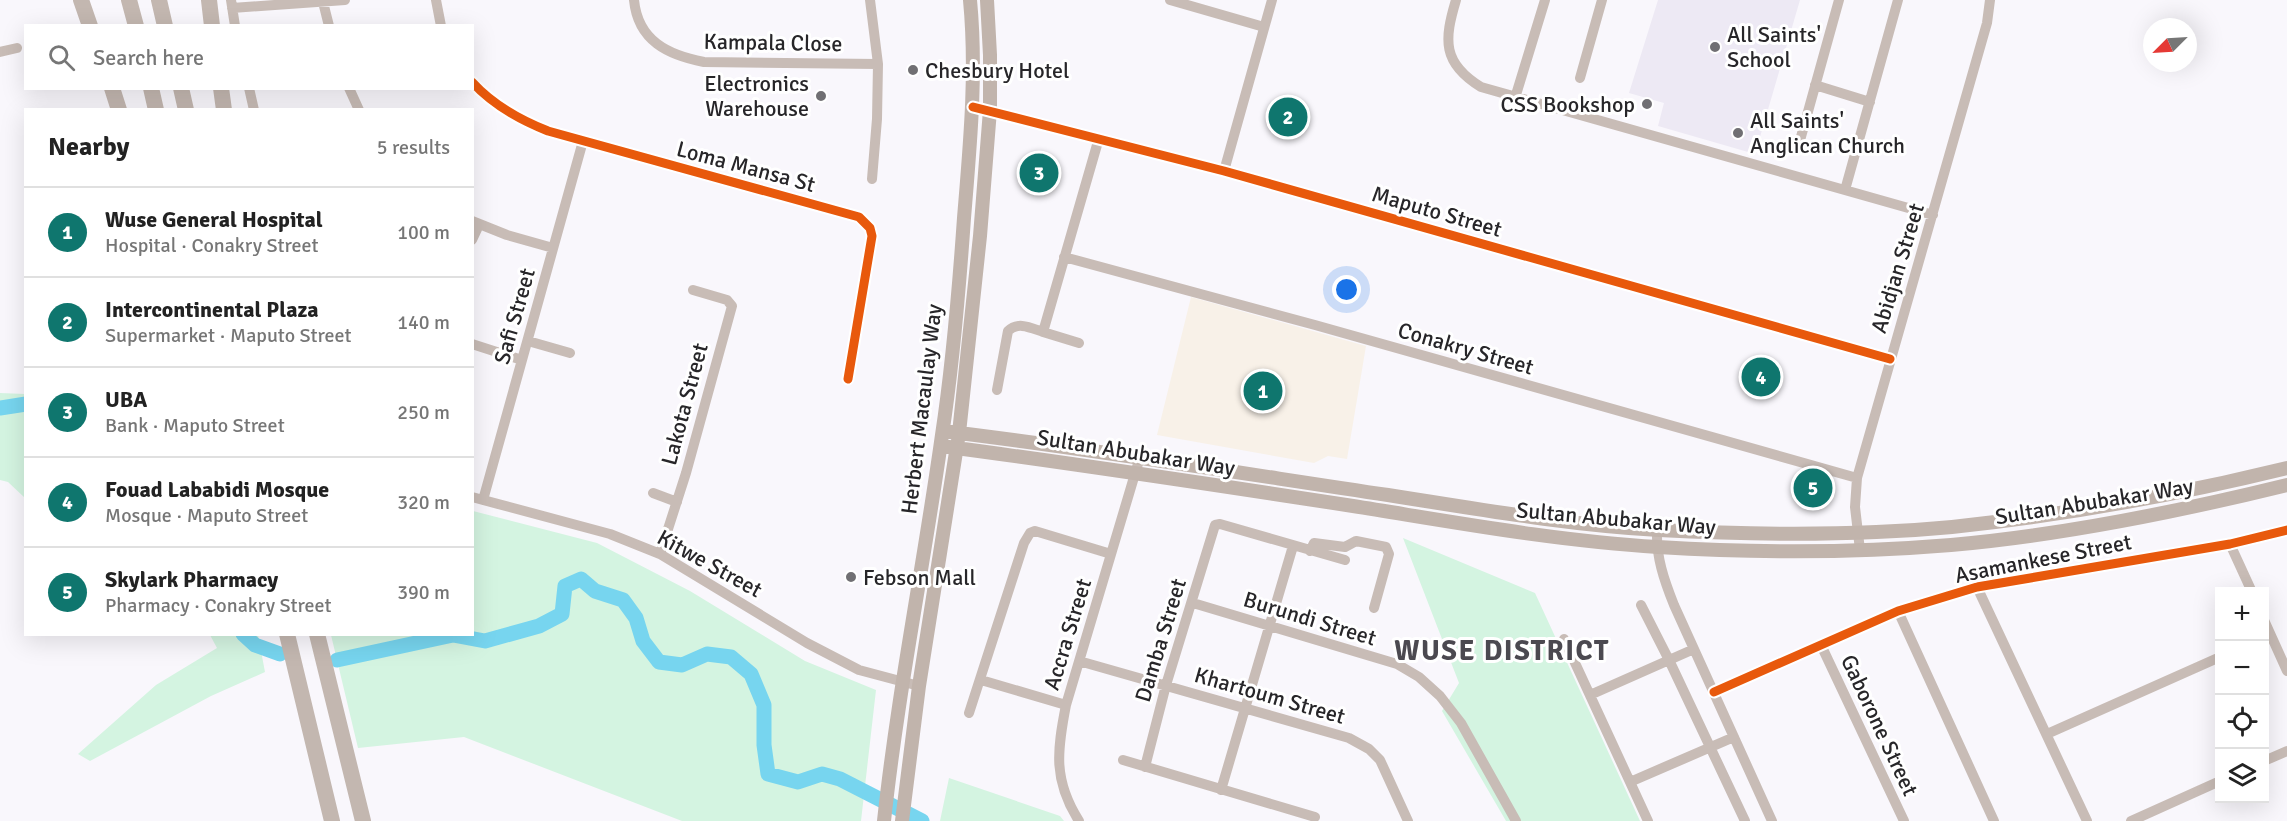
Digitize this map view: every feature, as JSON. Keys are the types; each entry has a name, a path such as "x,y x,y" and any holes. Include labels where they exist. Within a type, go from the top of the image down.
{"highway":[{"path":"81,0 89,24"},
{"path":"129,0 135,24"},
{"path":"159,0 165,24"},
{"path":"208,0 212,24"},
{"path":"113,90 118,108"},
{"path":"151,90 156,108"},
{"path":"181,90 186,108"},
{"path":"221,90 224,108"},
{"path":"288,636 332,821"},
{"path":"318,636 363,821"}],"main road":[{"name":"Herbert Macaulay Way","path":"884,821 901,682 942,439 961,259 973,107 974,56 970,0"},
{"name":"Herbert Macaulay Way","path":"902,821 919,686 959,433 980,236 990,110 987,0"},
{"name":"Sultan Abubakar Way","path":"942,439 959,433 1140,457 1504,513 1657,530 1739,533 1858,532 1949,527 2121,504 2287,468"},
{"name":"Sultan Abubakar Way","path":"942,439 957,448 1461,523 1656,547 1860,550 1952,544 2046,533 2146,517 2287,485"}],"street":[{"path":"235,24 231,4 345,0"},
{"path":"436,0 441,24"},
{"name":"Kampala Close","path":"634,0 644,31 660,48 681,58 704,62 878,63 870,0"},
{"path":"1170,0 1264,27"},
{"path":"1224,171 1272,0"},
{"path":"1456,0 1447,37 1453,61 1465,77 1481,87 1933,215"},
{"path":"1515,98 1545,0"},
{"path":"1580,78 1602,0"},
{"path":"1799,144 1839,0"},
{"path":"1845,190 1898,0"},
{"name":"Abidjan Street","path":"1860,550 1855,507 1857,478 1987,23 1990,0"},
{"path":"323,2 328,24"},
{"path":"0,52 16,48"},
{"path":"872,179 878,119 878,63"},
{"name":"Loma Mansa St","path":"474,84 499,106 525,122 583,141 859,217 866,222 872,236 848,379"},
{"path":"1815,85 1870,102"},
{"path":"249,90 254,108"},
{"path":"350,90 358,108"},
{"name":"Maputo Street","path":"973,107 1224,171 1890,358"},
{"path":"1043,332 1099,138"},
{"name":"Safi Street","path":"478,499 528,340 583,141"},
{"path":"476,223 553,248"},
{"name":"Conakry Street","path":"1064,257 1315,325 1857,478"},
{"name":"Lakota Street","path":"660,554 677,502 732,306 727,300 693,290"},
{"path":"996,390 1008,331 1016,325 1079,343"},
{"path":"528,340 570,353"},
{"path":"474,345 522,360"},
{"name":"Accra Street","path":"1079,821 1065,795 1058,769 1058,746 1066,705 1140,457"},
{"path":"652,493 677,502"},
{"name":"Kitwe Street","path":"478,499 610,534 660,554 807,643 859,670 919,686"},
{"name":"Damba Street","path":"1144,766 1215,525 1220,524 1293,546"},
{"path":"1657,530 1656,547 1663,577 1772,821"},
{"name":"Asamankese Street","path":"1714,692 1898,611 1977,587 2230,544 2287,530"},
{"path":"969,713 1024,543 1030,533 1035,531 1111,554"},
{"path":"1310,550 1314,543 1346,547 1356,541 1386,547 1389,554 1374,608"},
{"path":"2230,544 2250,587"},
{"path":"1221,790 1293,546 1345,560"},
{"path":"1977,587 2087,821"},
{"name":"Burundi Street","path":"1193,603 1397,664 1419,677 1440,696 1461,723 1516,821"},
{"path":"1641,605 1670,660 1745,821"},
{"path":"1898,611 1994,821"},
{"path":"2269,637 2287,671"},
{"path":"1564,639 1648,821"},
{"name":"Gaborone Street","path":"1821,645 1904,821"},
{"path":"1590,695 1694,649"},
{"path":"2046,734 2215,659"},
{"name":"Khartoum Street","path":"1079,661 1349,738 1369,749 1380,760 1408,821"},
{"path":"981,680 1066,705"},
{"path":"1630,782 1734,737"},
{"path":"2269,759 2287,751"},
{"path":"1123,760 1315,817"},
{"path":"2131,821 2215,783"}],"shaded area":[{"name":"All Saints' School","path":"1658,0 1800,0 1755,154 1658,126 1664,103 1629,93"},
{"path":"1191,297 1366,346 1347,459 1328,456 1314,463 1157,435"}],"green space":[{"path":"0,393 24,394 24,497 8,482 0,480"},
{"path":"474,511 597,543 690,591 805,661 876,690 861,821 682,821 464,737 358,748 331,636 474,636"},
{"path":"1403,538 1535,593 1640,821 1506,821 1442,711 1459,683"},
{"path":"211,636 258,636 265,672 211,696 90,761 78,754 156,685 217,648"},
{"path":"949,778 1060,816 1064,821 940,821"}],"waterway":[{"path":"0,408 24,404"},
{"path":"458,636 485,641 539,626 562,614 565,586 581,579 595,591 623,600 636,618 643,641 659,662 682,665 707,654 731,657 751,674 764,705 764,745 768,774 798,782 822,774 840,779 922,821"},
{"path":"245,636 255,645 280,654"},
{"path":"337,660 448,636"}],"cycle path":[{"path":"474,84 507,111 548,131 859,217 870,228 872,236 848,379"},
{"path":"973,107 1224,171 1890,359"},
{"path":"1714,692 1898,611 1977,587 2230,544 2287,530"}],"place":[{"name":"All Saints' School","path":"1715,47"},
{"name":"Chesbury Hotel","path":"913,70"},
{"name":"Electronics Warehouse","path":"821,96"},
{"name":"CSS Bookshop","path":"1647,104"},
{"name":"Intercontinental Plaza","path":"1288,117"},
{"name":"All Saints' Anglican Church","path":"1738,133"},
{"name":"UBA","path":"1039,173"},
{"name":"Fouad Lababidi Mosque","path":"1761,377"},
{"name":"Wuse General Hospital","path":"1263,391"},
{"name":"Skylark Pharmacy","path":"1813,488"},
{"name":"Febson Mall","path":"851,577"}],"district":[{"name":"WUSE DISTRICT","path":"1502,650"}]}
